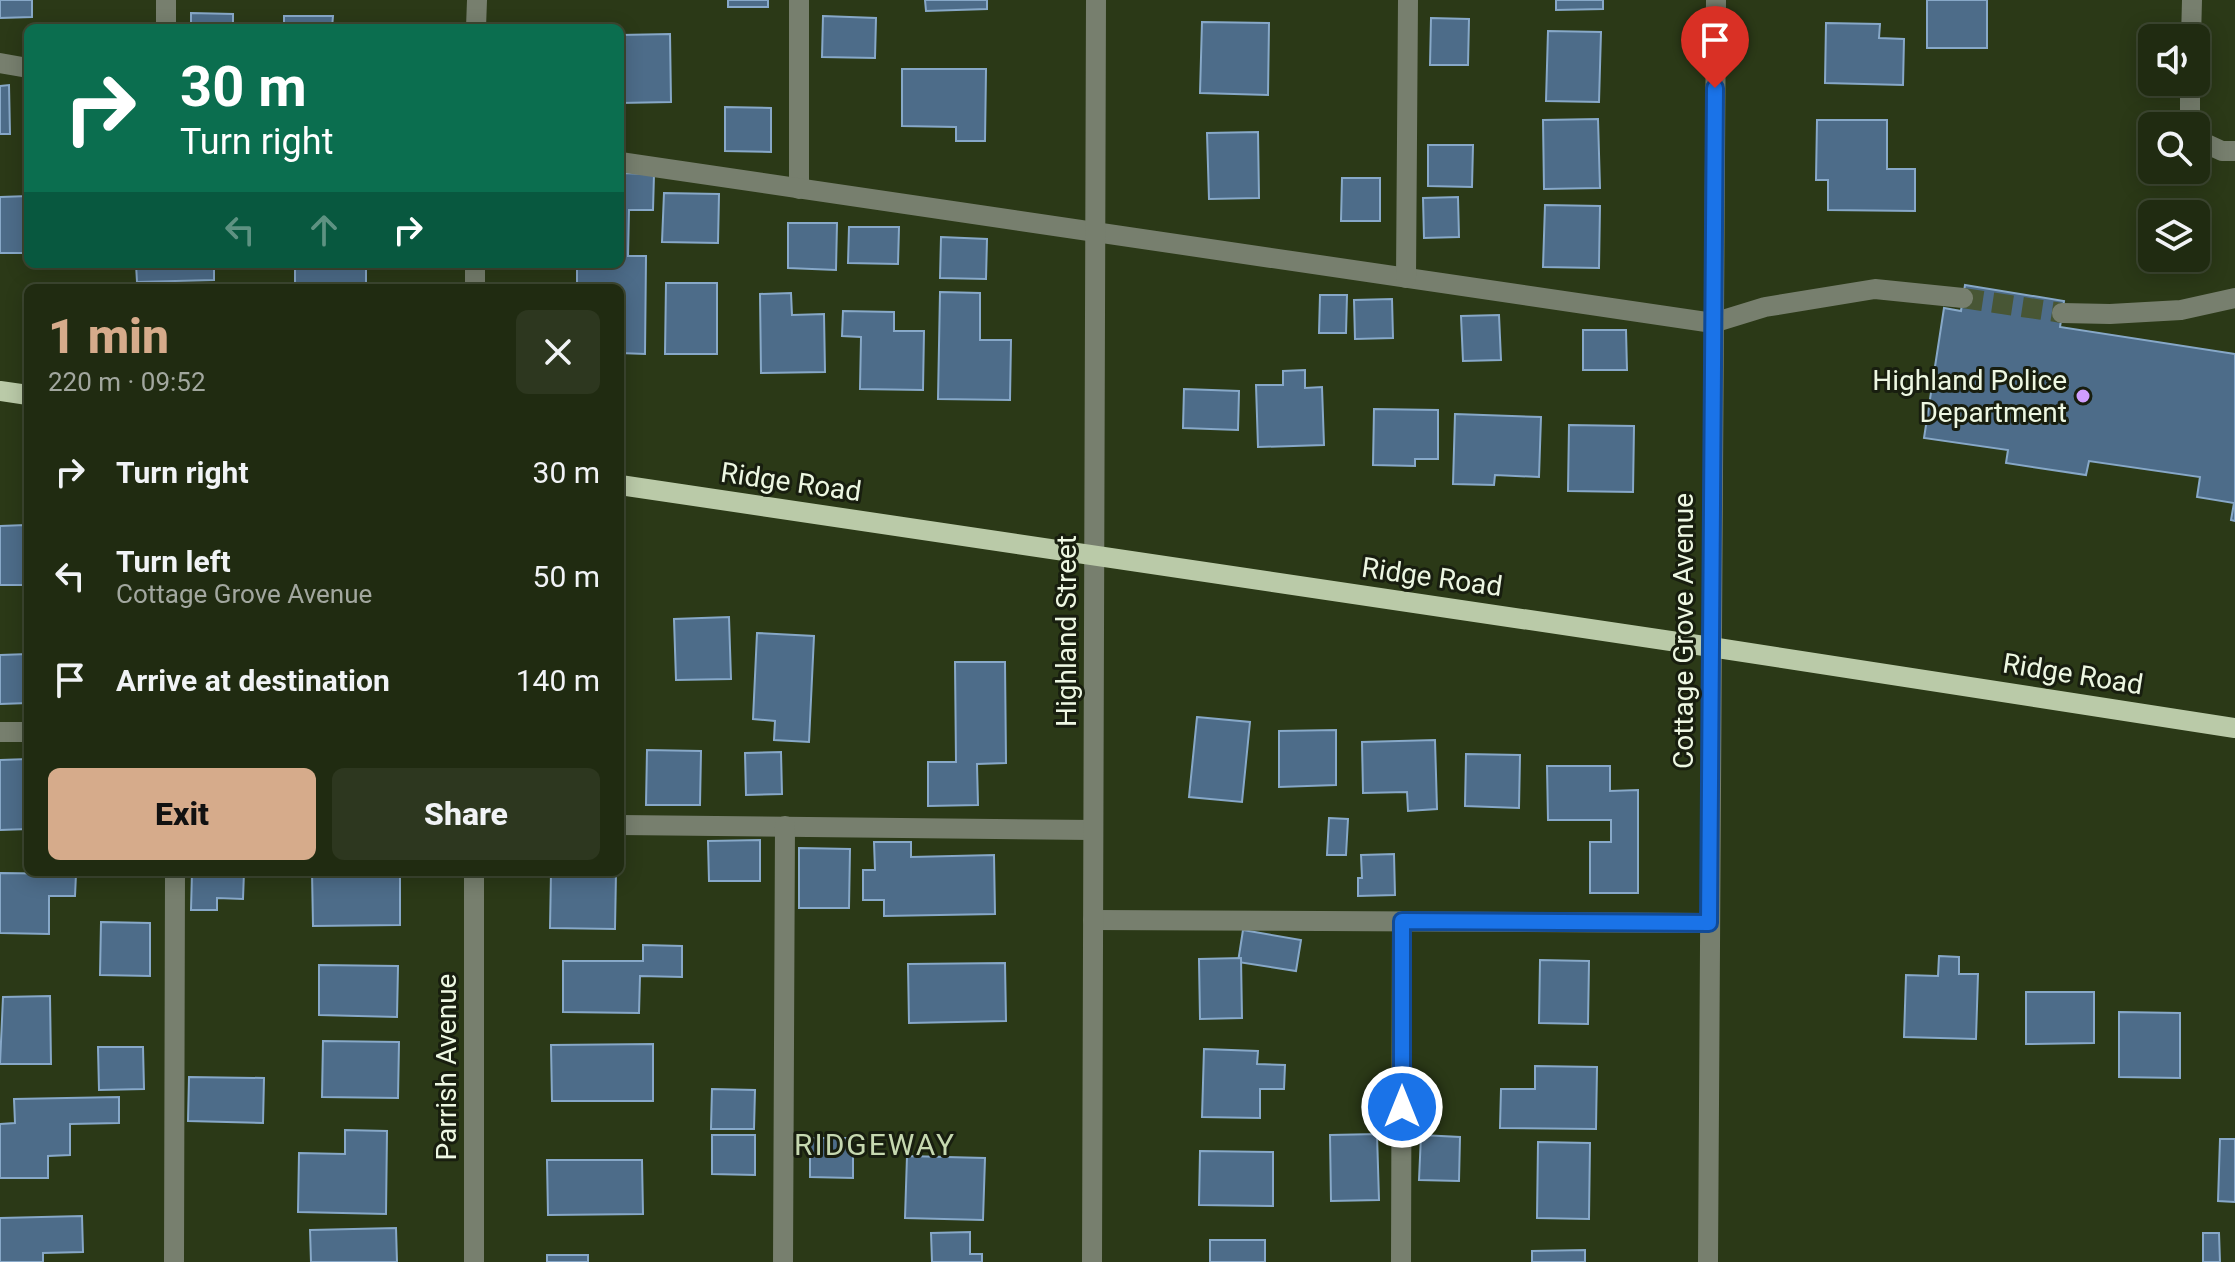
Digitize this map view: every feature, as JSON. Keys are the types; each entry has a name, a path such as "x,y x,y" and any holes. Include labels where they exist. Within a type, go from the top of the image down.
{"main road":[{"path":"0,391 24,394"},
{"name":"Ridge Road","path":"624,486 2235,728"}],"street":[{"path":"166,0 166,24"},
{"path":"476,24 477,0"},
{"path":"799,0 799,189"},
{"name":"Highland Street","path":"1092,1262 1096,0"},
{"path":"1406,278 1408,0"},
{"name":"Cottage Grove Avenue","path":"1708,1262 1716,0"},
{"path":"2191,24 2192,0"},
{"path":"0,63 24,67"},
{"path":"2210,143 2222,151 2235,151"},
{"path":"624,163 1713,323 1765,307 1875,289 1963,298"},
{"path":"2062,313 2181,310 2235,298"},
{"path":"0,732 24,732"},
{"path":"624,825 1093,830"},
{"path":"783,1262 785,826"},
{"path":"174,1262 175,876"},
{"name":"Parrish Avenue","path":"474,876 474,1262"},
{"path":"1093,920 1709,923"},
{"path":"1401,1262 1402,921"}],"building":[{"path":"0,0 32,0 32,17 0,18"},
{"path":"728,0 768,0 768,7 728,7"},
{"path":"925,0 987,0 987,9 926,11"},
{"path":"1556,0 1603,0 1603,9 1556,10"},
{"path":"1927,0 1987,0 1987,48 1927,48"},
{"path":"191,13 233,14 233,24 191,24"},
{"path":"284,16 333,16 332,24 284,24"},
{"path":"823,16 876,18 875,58 822,57"},
{"path":"1431,18 1469,19 1468,65 1430,65"},
{"path":"1202,22 1269,23 1268,95 1200,93"},
{"path":"1826,23 1880,24 1879,38 1904,39 1903,85 1825,83"},
{"path":"1548,31 1601,32 1599,102 1546,101"},
{"path":"670,34 671,102 624,103 624,35"},
{"path":"902,69 986,69 985,141 956,141 956,127 902,126"},
{"path":"9,85 10,134 0,134 0,86"},
{"path":"725,107 771,108 771,152 725,151"},
{"path":"1598,119 1600,188 1544,189 1543,120"},
{"path":"1817,120 1887,120 1887,169 1915,169 1915,211 1828,210 1828,180 1816,180"},
{"path":"1258,132 1259,198 1209,199 1207,133"},
{"path":"1428,145 1473,145 1472,187 1428,186"},
{"path":"624,173 654,174 653,210 629,210 628,256 646,256 645,354 624,353 624,284 577,284 577,268 624,268"},
{"path":"1342,178 1380,178 1380,221 1341,221"},
{"path":"664,193 719,194 718,243 662,242"},
{"path":"24,196 24,253 0,253 0,197"},
{"path":"1458,197 1459,237 1424,238 1423,198"},
{"path":"1545,205 1600,206 1599,268 1543,267"},
{"path":"788,223 837,223 836,270 788,268"},
{"path":"849,227 899,227 898,264 848,263"},
{"path":"941,237 987,239 986,279 940,278"},
{"path":"136,268 214,268 214,280 137,282"},
{"path":"366,268 366,284 295,284 295,269"},
{"path":"666,283 717,283 717,354 665,354"},
{"name":"Highland Police Department","path":"1965,285 2064,301 2060,327 2235,354 2235,521 2231,520 2234,503 2197,497 2200,477 2089,461 2086,475 2006,463 2008,450 1924,438 1944,308 1961,311"},
{"path":"940,292 980,293 980,340 1011,340 1010,400 938,399"},
{"path":"791,293 792,315 824,314 825,372 761,373 760,294"},
{"path":"1320,295 1347,295 1346,333 1319,333"},
{"path":"1392,299 1393,338 1355,339 1354,300"},
{"path":"843,311 894,312 894,331 924,331 923,390 860,389 861,337 842,336"},
{"path":"1499,315 1501,360 1463,361 1461,316"},
{"path":"1583,330 1626,330 1627,370 1583,370"},
{"path":"1305,370 1305,388 1322,387 1324,445 1258,447 1256,385 1283,385 1283,371"},
{"path":"1184,389 1239,391 1238,430 1183,428"},
{"path":"1374,409 1438,410 1438,459 1415,459 1415,466 1373,465"},
{"path":"1455,414 1541,417 1539,477 1495,475 1494,485 1453,484"},
{"path":"1569,425 1634,426 1633,492 1568,491"},
{"path":"24,525 24,585 0,585 0,526"},
{"path":"729,617 731,679 676,680 674,619"},
{"path":"757,633 814,636 809,742 774,740 775,721 753,719"},
{"path":"24,654 24,703 0,704 0,655"},
{"path":"955,662 1005,662 1006,763 977,764 978,805 928,806 928,762 956,762"},
{"path":"1197,717 1250,722 1242,802 1189,797"},
{"path":"1336,730 1336,785 1279,787 1279,731"},
{"path":"1435,740 1437,809 1408,811 1407,792 1363,793 1362,742"},
{"path":"647,750 701,751 700,805 646,805"},
{"path":"781,752 782,794 746,795 745,753"},
{"path":"1466,754 1520,755 1519,808 1465,806"},
{"path":"24,759 24,829 0,830 0,760"},
{"path":"1547,766 1610,766 1610,791 1638,790 1638,893 1590,893 1590,842 1611,842 1611,820 1548,820"},
{"path":"1329,818 1348,819 1346,855 1327,855"},
{"path":"760,840 760,881 709,881 708,841"},
{"path":"874,842 911,842 911,857 994,855 995,914 884,916 884,900 863,900 863,870 875,870"},
{"path":"799,848 850,849 849,908 799,908"},
{"path":"1394,854 1395,895 1358,896 1358,878 1362,878 1361,855"},
{"path":"0,873 76,876 75,896 49,896 49,934 0,933"},
{"path":"192,876 244,876 243,899 217,898 217,910 191,910"},
{"path":"312,876 400,876 400,925 313,926"},
{"path":"551,876 616,876 615,929 550,928"},
{"path":"101,922 150,923 150,976 100,975"},
{"path":"1243,930 1301,940 1296,971 1238,962"},
{"path":"643,945 682,946 682,977 640,976 639,1013 563,1012 563,961 643,961"},
{"path":"1939,956 1959,957 1959,974 1978,974 1976,1039 1904,1037 1906,975 1938,976"},
{"path":"1241,958 1242,1018 1200,1019 1199,959"},
{"path":"1540,960 1589,961 1588,1024 1539,1023"},
{"path":"1005,963 1006,1021 909,1023 908,964"},
{"path":"319,965 398,966 397,1017 319,1015"},
{"path":"2026,992 2094,992 2094,1043 2026,1044"},
{"path":"50,996 51,1064 0,1064 3,997"},
{"path":"2119,1012 2180,1013 2180,1078 2119,1077"},
{"path":"323,1041 399,1042 398,1098 322,1097"},
{"path":"653,1044 653,1101 552,1101 551,1045"},
{"path":"98,1047 143,1047 144,1089 99,1090"},
{"path":"1204,1049 1258,1051 1257,1064 1285,1065 1284,1089 1260,1089 1260,1118 1202,1117"},
{"path":"1535,1066 1597,1067 1596,1129 1500,1128 1501,1089 1535,1089"},
{"path":"189,1077 264,1078 263,1123 188,1121"},
{"path":"712,1089 755,1090 754,1129 711,1129"},
{"path":"119,1097 119,1123 70,1124 70,1155 48,1156 48,1178 0,1178 0,1124 15,1123 14,1099"},
{"path":"345,1130 387,1131 386,1214 298,1212 299,1153 345,1154"},
{"path":"1377,1134 1379,1200 1331,1201 1330,1135"},
{"path":"712,1135 755,1135 755,1175 712,1174"},
{"path":"1421,1135 1460,1137 1459,1181 1419,1180"},
{"path":"810,1138 853,1138 853,1178 810,1177"},
{"path":"2220,1139 2235,1139 2235,1202 2218,1201"},
{"path":"1538,1142 1590,1143 1589,1219 1537,1218"},
{"path":"1200,1151 1273,1152 1273,1206 1199,1205"},
{"path":"907,1156 985,1158 983,1220 905,1218"},
{"path":"547,1160 642,1160 643,1214 548,1215"},
{"path":"82,1216 83,1252 43,1253 43,1262 0,1262 0,1218"},
{"path":"396,1228 397,1262 311,1262 310,1230"},
{"path":"970,1232 970,1254 982,1254 982,1262 932,1262 931,1233"},
{"path":"2203,1233 2219,1233 2220,1262 2203,1262"},
{"path":"1210,1240 1265,1240 1265,1262 1210,1262"},
{"path":"1585,1250 1585,1262 1532,1262 1532,1251"},
{"path":"547,1255 588,1255 588,1262 547,1262"}],"tunnel":[{"path":"1963,298 2062,313"}],"place":[{"name":"Highland Police Department","path":"2083,396"}],"district":[{"name":"RIDGEWAY","path":"875,1144"}],"route":[{"path":"1402,1107 1402,921 1709,923 1715,88"}]}
